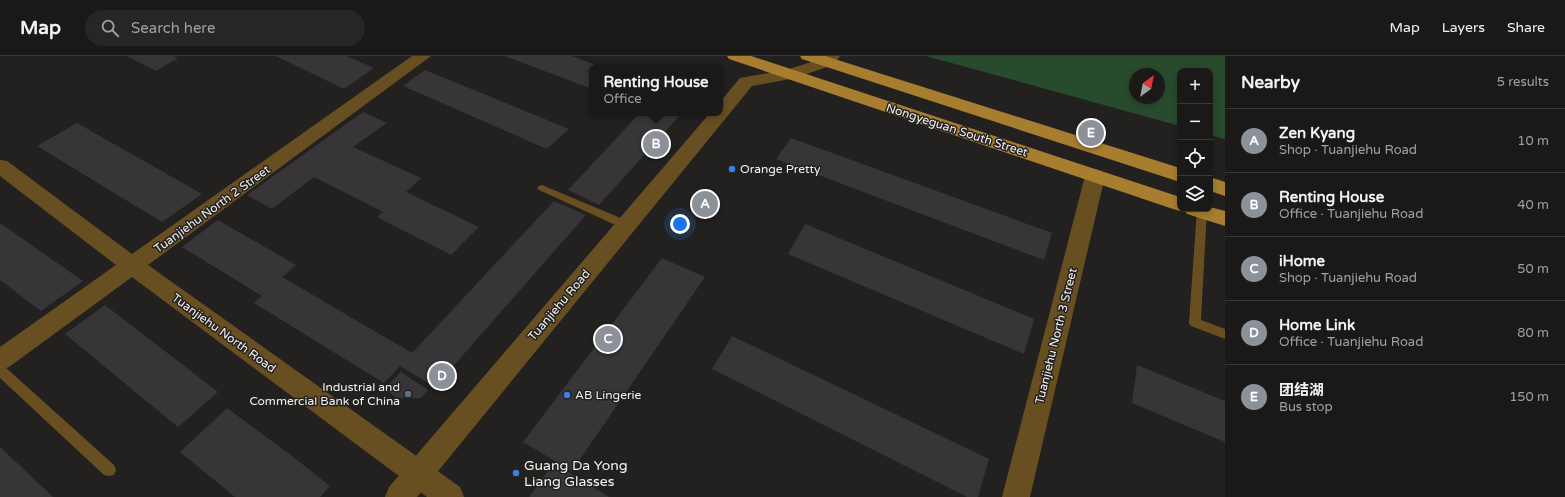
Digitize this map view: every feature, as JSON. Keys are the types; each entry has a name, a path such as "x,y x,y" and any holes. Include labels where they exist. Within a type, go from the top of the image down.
{"main road":[{"name":"Nongyeguan South Street","path":"735,56 1177,203"},
{"name":"Nongyeguan South Street","path":"807,56 829,59 1177,174"},
{"path":"1213,185 1225,189"},
{"path":"1205,212 1225,219"}],"street":[{"name":"Tuanjiehu North 2 Street","path":"0,360 133,266 423,56"},
{"path":"789,74 807,56"},
{"name":"Tuanjiehu Road","path":"723,109 746,82 789,74 829,59"},
{"name":"Tuanjiehu Road","path":"399,497 717,116"},
{"name":"Tuanjiehu North Road","path":"0,166 133,266 450,497"},
{"name":"Tuanjiehu North 3 Street","path":"1016,497 1095,176"}],"lane":[{"path":"542,188 626,225"},
{"path":"1199,212 1199,280 1195,323 1225,334"},
{"path":"0,370 109,470"}],"green space":[{"path":"926,56 1225,56 1225,139 1213,136 1213,68 1177,68 1177,125"}],"building":[{"path":"127,56 173,56 178,58 156,71"},
{"path":"276,56 346,56 374,68 344,89"},
{"path":"505,56 572,56 593,64 589,64 589,88"},
{"path":"425,70 569,129 547,149 403,86"},
{"path":"363,112 387,123 353,147 421,178 406,192 479,227 451,255 377,217 383,212 314,177 272,209 247,195"},
{"path":"637,116 679,116 599,205 568,190"},
{"path":"77,123 202,194 162,222 37,146"},
{"path":"791,138 1052,233 1044,260 776,159"},
{"path":"554,201 586,215 435,387 400,366 384,383 254,303 262,296 182,247 218,220 296,265 282,277 412,353"},
{"path":"0,223 83,281 41,311 0,280"},
{"path":"805,224 1034,319 1024,354 788,254"},
{"path":"662,258 705,277 572,471 523,442"},
{"path":"105,305 218,392 178,427 65,334"},
{"path":"732,336 989,459 978,497 967,497 712,369"},
{"path":"1137,365 1225,401 1225,442 1132,403"},
{"path":"401,372 428,390 421,398 397,398 384,389"},
{"path":"227,408 330,486 320,497 235,497 180,452"},
{"path":"0,447 53,497 0,497"},
{"path":"554,463 609,497 529,497"}],"place":[{"name":"团结湖","path":"1091,133"},
{"name":"Renting House","path":"656,144"},
{"name":"Orange Pretty","path":"732,169"},
{"name":"Zen Kyang","path":"705,204"},
{"name":"iHome","path":"608,339"},
{"name":"Home Link","path":"442,376"},
{"name":"Industrial and Commercial Bank of China","path":"408,394"},
{"name":"AB Lingerie","path":"567,395"},
{"name":"Guang Da Yong Liang Glasses","path":"516,473"}]}
